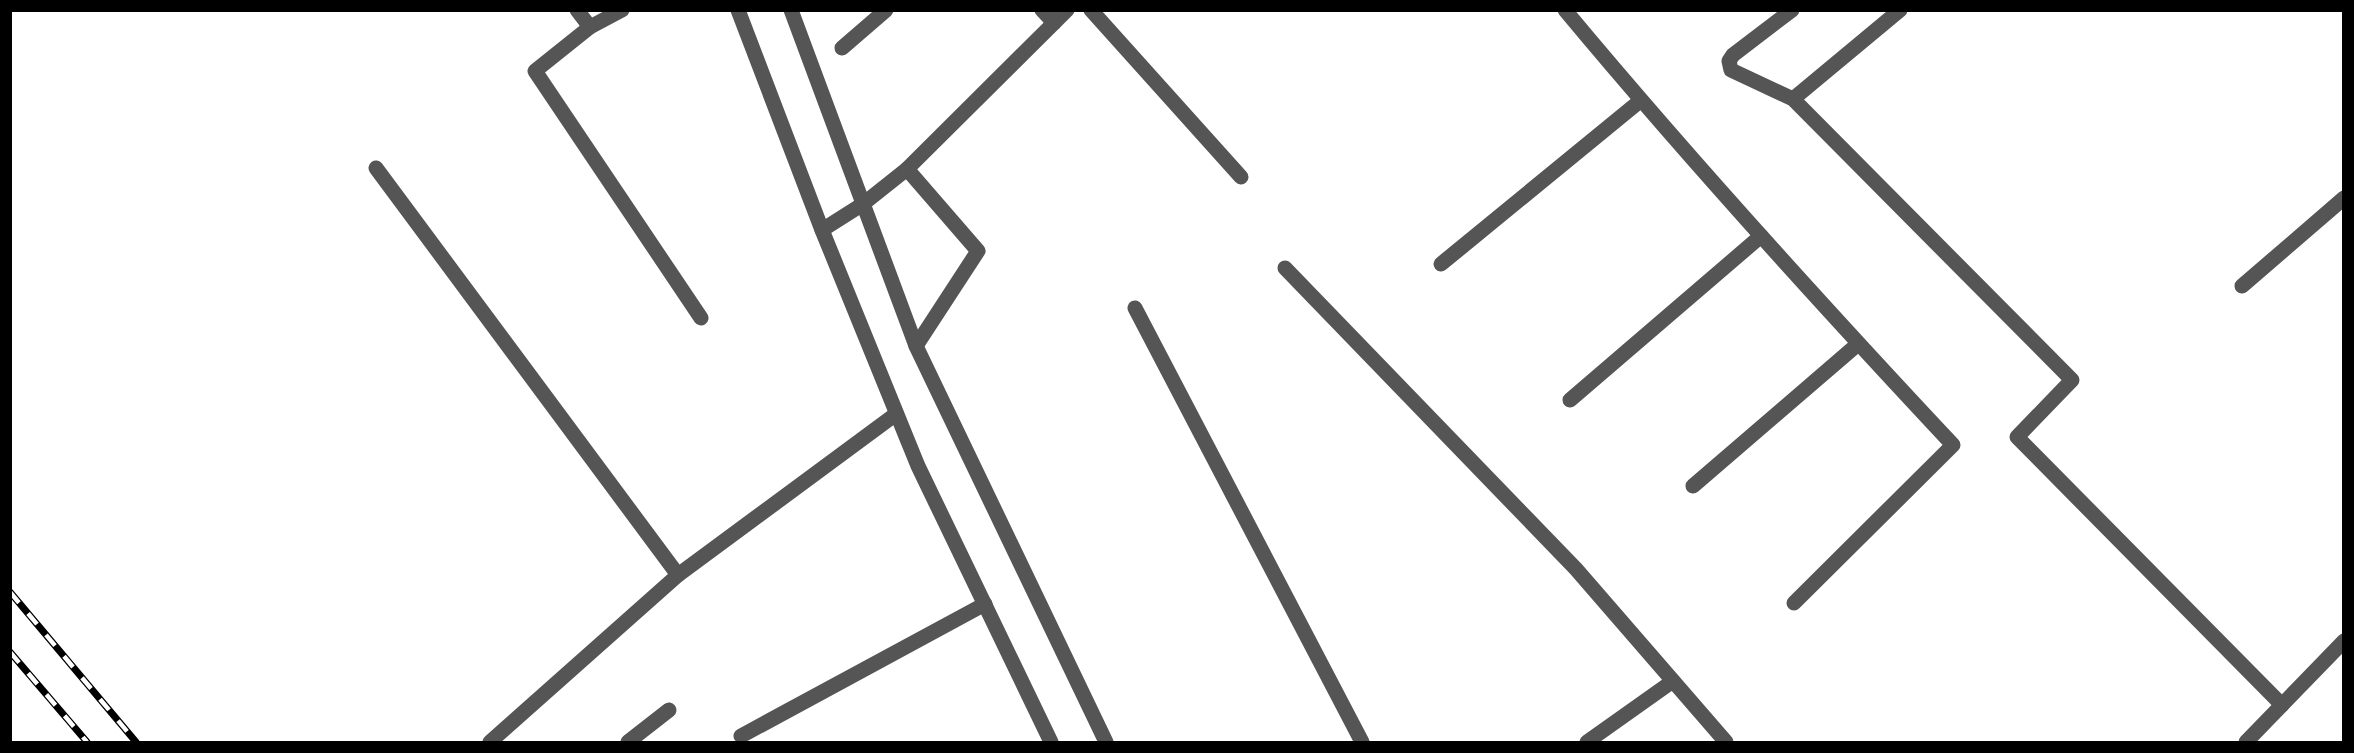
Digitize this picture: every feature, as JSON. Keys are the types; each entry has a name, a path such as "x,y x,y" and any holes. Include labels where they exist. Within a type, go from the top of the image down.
{"street":[{"path":"577,10 590,27"},
{"path":"622,10 590,27 535,71 701,318"},
{"path":"738,10 822,230 918,466 1051,742"},
{"path":"791,10 916,346 1106,742"},
{"path":"842,48 886,10"},
{"path":"1042,10 1054,23"},
{"path":"822,230 863,204 907,169 1066,10"},
{"path":"1091,10 1241,177"},
{"path":"1565,10 1640,101 1858,344 1953,445 1794,603"},
{"path":"1791,10 1733,55 1729,61 1731,70 1793,99 2072,380 2017,437 2282,705"},
{"path":"1793,99 1900,10"},
{"path":"1441,264 1640,101"},
{"path":"376,168 678,575"},
{"path":"907,169 978,251 916,346"},
{"path":"2242,286 2343,198"},
{"path":"1570,400 1761,236"},
{"path":"1285,268 1576,569 1726,742"},
{"path":"1135,308 1362,742"},
{"path":"1693,486 1858,344"},
{"path":"490,742 678,575 896,414"},
{"path":"741,736 985,604"},
{"path":"2246,742 2343,641"},
{"path":"1587,742 1672,681"},
{"path":"628,742 669,710"}],"railway":[{"path":"10,592 136,742"},
{"path":"10,652 87,742"}]}
